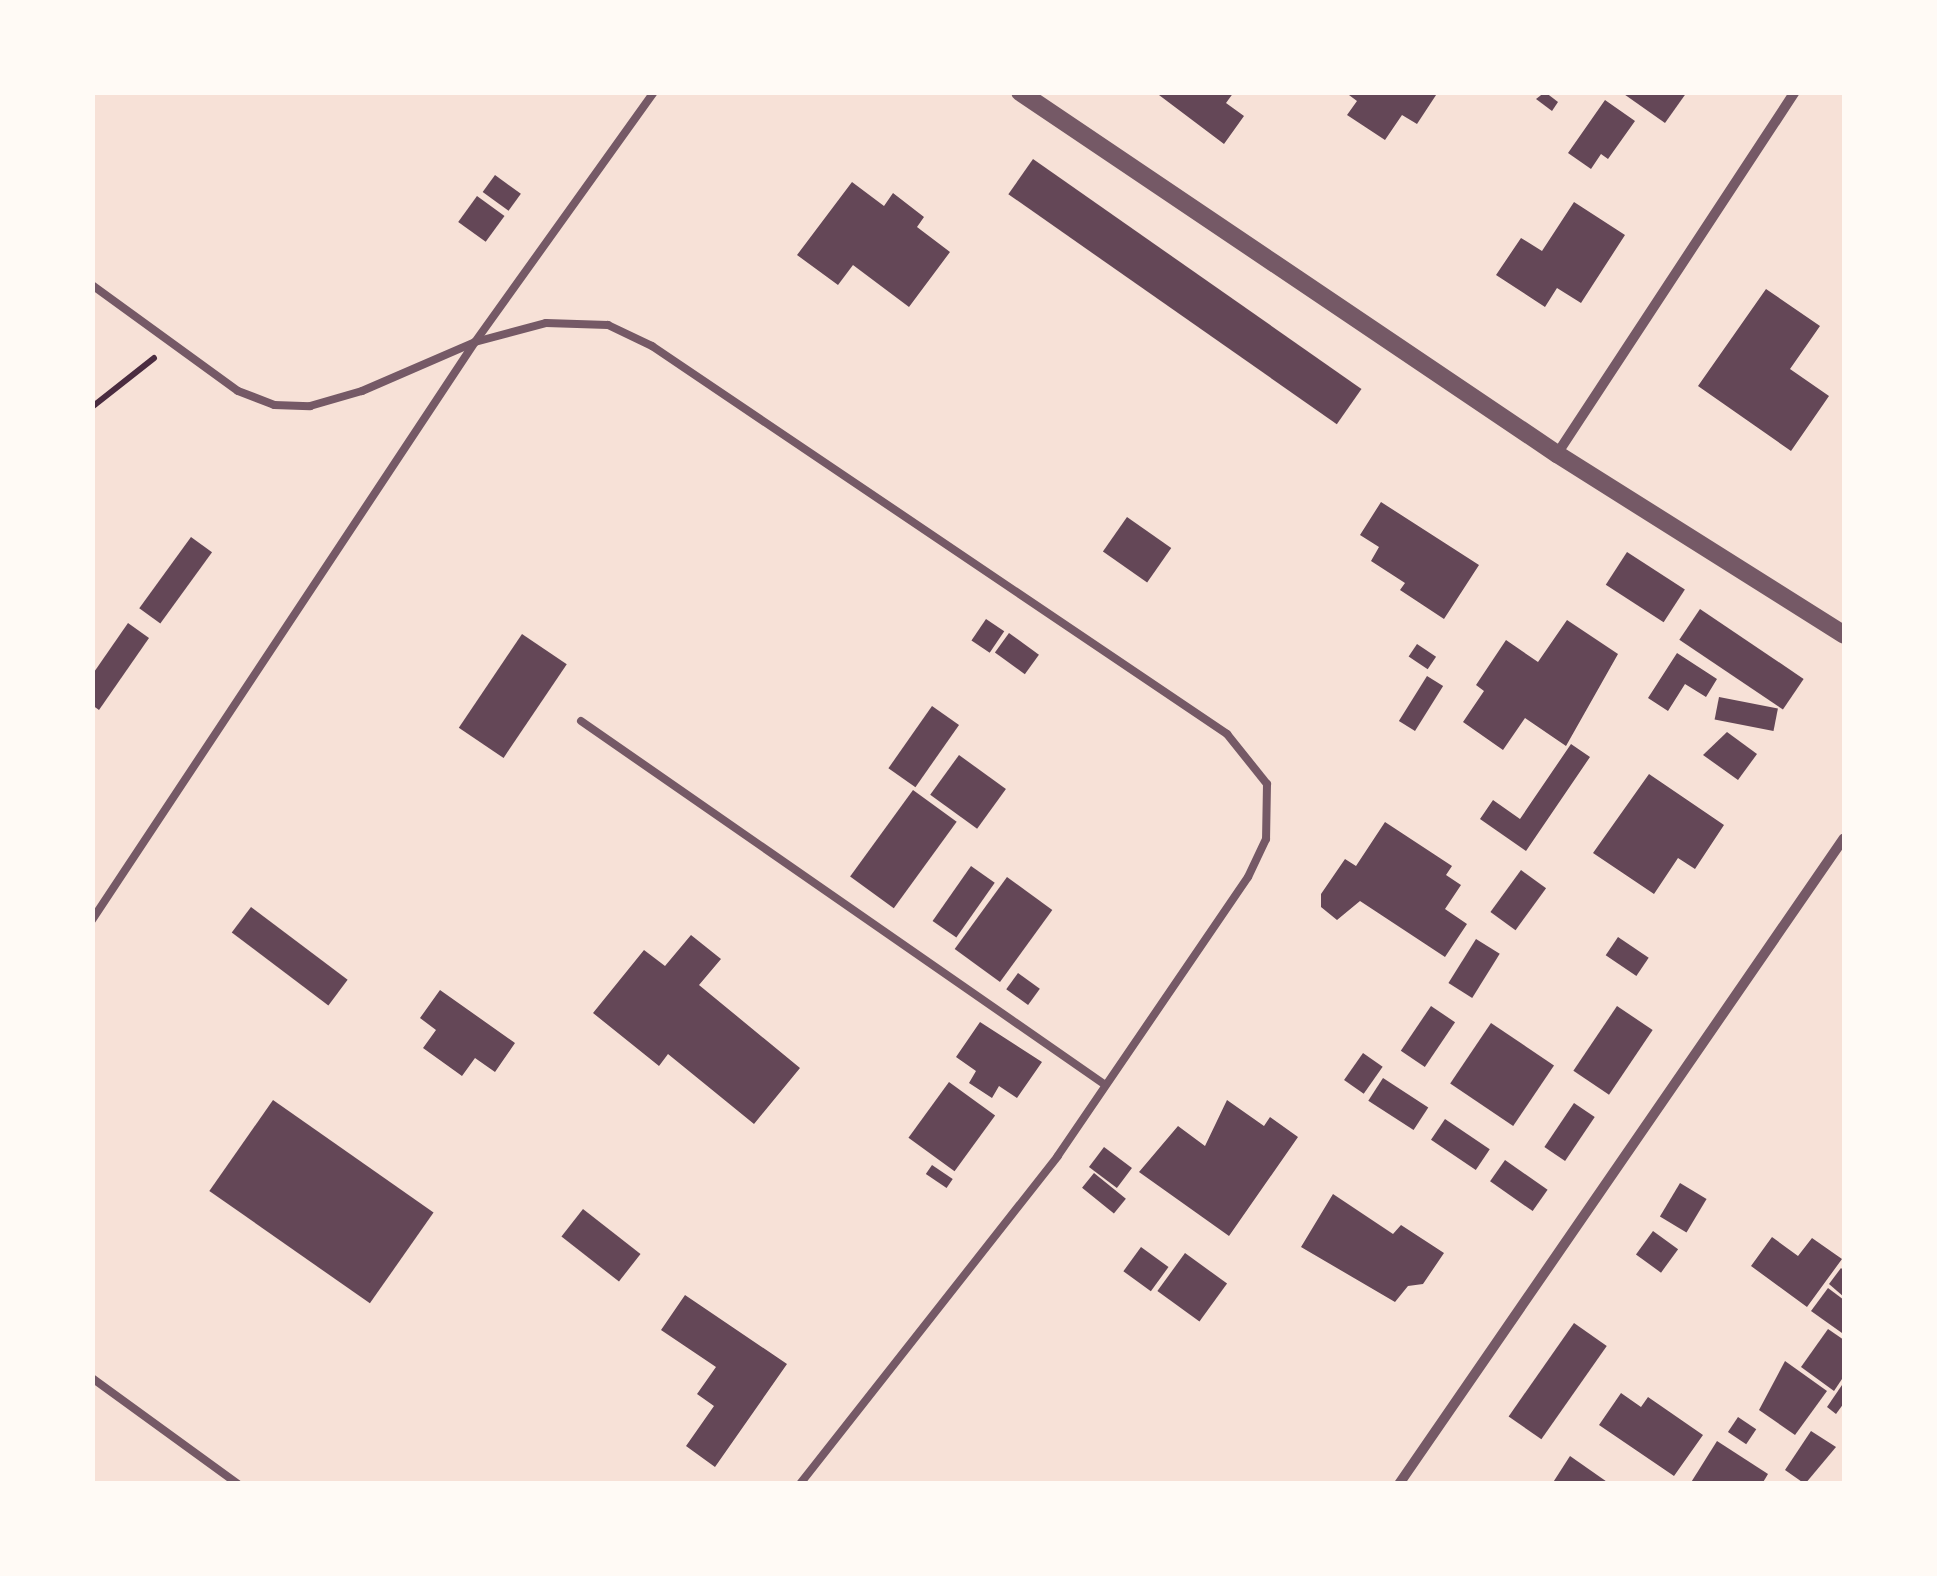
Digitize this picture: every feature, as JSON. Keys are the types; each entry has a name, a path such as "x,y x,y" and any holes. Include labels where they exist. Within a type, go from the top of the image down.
{"street":[{"path":"1020,92 1557,454 1844,635"},
{"path":"1557,454 1795,92"},
{"path":"1399,1484 1844,838"}],"lane":[{"path":"92,920 475,342 654,92"},
{"path":"92,286 238,391 274,404 310,406 475,342 546,323 608,325 652,346 1213,724 1254,762 1267,784 1270,808 1254,865 1058,1156 800,1484"},
{"path":"581,721 1104,1084"},
{"path":"92,1378 238,1484"}],"path":[{"path":"92,407 171,346"}],"building":[{"path":"1155,92 1234,92 1226,103 1244,116 1224,144"},
{"path":"1345,92 1438,92 1417,124 1402,115 1385,140 1347,115 1357,101"},
{"path":"1545,92 1558,102 1552,111 1536,99"},
{"path":"1621,92 1687,92 1665,123"},
{"path":"1605,100 1635,121 1608,159 1601,154 1591,169 1568,153"},
{"path":"1033,159 1361,389 1337,424 1008,194"},
{"path":"495,175 521,194 509,211 483,192"},
{"path":"852,182 884,206 893,193 924,217 917,227 950,252 909,307 853,265 838,285 797,255"},
{"path":"477,196 505,216 486,242 458,222"},
{"path":"1574,202 1625,235 1581,303 1557,288 1545,307 1496,275 1521,238 1542,251"},
{"path":"1766,289 1820,326 1790,369 1829,396 1791,451 1698,386"},
{"path":"1381,502 1479,565 1444,619 1400,590 1405,583 1371,561 1379,547 1360,535"},
{"path":"1127,517 1171,548 1147,582 1103,551"},
{"path":"191,537 212,552 160,623 139,608"},
{"path":"1627,552 1685,590 1664,622 1606,585"},
{"path":"1700,609 1804,679 1783,710 1679,640"},
{"path":"986,619 1004,631 990,653 971,641"},
{"path":"1567,620 1618,654 1566,746 1525,718 1503,750 1463,722 1484,691 1476,685 1506,640 1538,662"},
{"path":"128,623 149,638 99,710 92,705 92,675"},
{"path":"1009,633 1039,655 1025,674 995,652"},
{"path":"522,634 567,664 504,758 459,728"},
{"path":"1417,644 1436,657 1428,669 1409,656"},
{"path":"1677,653 1717,679 1706,697 1685,684 1668,711 1648,698"},
{"path":"1427,676 1443,686 1415,731 1399,721"},
{"path":"1719,697 1778,708 1774,731 1715,720"},
{"path":"932,706 959,725 915,787 888,768"},
{"path":"1727,732 1757,754 1738,780 1703,755"},
{"path":"1571,744 1590,757 1526,851 1480,819 1493,800 1520,819"},
{"path":"959,755 1006,789 977,829 930,795"},
{"path":"1649,774 1724,825 1695,869 1678,858 1654,894 1593,853"},
{"path":"913,790 957,822 894,908 850,877"},
{"path":"1385,822 1452,866 1446,875 1461,885 1445,909 1467,924 1445,957 1360,901 1337,920 1321,907 1321,894 1345,859 1356,866"},
{"path":"971,866 995,883 956,938 933,921"},
{"path":"1521,870 1546,888 1516,930 1490,912"},
{"path":"1007,877 1052,910 1000,982 955,949"},
{"path":"251,907 348,980 328,1005 232,933"},
{"path":"691,935 721,959 699,985 800,1068 754,1124 668,1054 659,1066 593,1013 644,950 665,966"},
{"path":"1618,937 1649,958 1636,976 1606,955"},
{"path":"1476,939 1500,954 1472,998 1448,983"},
{"path":"1018,973 1040,989 1028,1005 1006,989"},
{"path":"440,990 515,1043 495,1072 475,1058 462,1076 423,1048 436,1030 420,1018"},
{"path":"1431,1006 1455,1022 1425,1067 1401,1051"},
{"path":"1617,1006 1653,1030 1609,1095 1573,1071"},
{"path":"980,1022 1042,1062 1017,1098 999,1086 992,1098 969,1083 976,1071 956,1057"},
{"path":"1491,1023 1554,1065 1513,1126 1450,1084"},
{"path":"1363,1053 1383,1067 1364,1094 1344,1080"},
{"path":"1383,1078 1428,1107 1414,1130 1368,1101"},
{"path":"949,1082 995,1116 955,1171 908,1138"},
{"path":"273,1100 434,1212 370,1303 209,1191"},
{"path":"1227,1100 1264,1126 1270,1117 1298,1137 1229,1236 1139,1172 1178,1126 1205,1146"},
{"path":"1574,1103 1595,1117 1565,1161 1544,1147"},
{"path":"1445,1119 1490,1149 1476,1170 1431,1140"},
{"path":"1104,1147 1132,1168 1117,1188 1089,1167"},
{"path":"1505,1160 1548,1190 1533,1211 1490,1181"},
{"path":"932,1165 953,1179 947,1188 926,1174"},
{"path":"1094,1173 1126,1199 1114,1214 1082,1188"},
{"path":"1680,1183 1707,1199 1686,1232 1660,1216"},
{"path":"1333,1194 1393,1234 1401,1225 1444,1253 1423,1284 1408,1286 1395,1302 1301,1247"},
{"path":"583,1209 641,1254 619,1282 561,1237"},
{"path":"1653,1231 1678,1249 1661,1273 1636,1254"},
{"path":"1772,1237 1798,1256 1812,1238 1842,1259 1807,1307 1751,1266"},
{"path":"1141,1247 1169,1267 1151,1291 1123,1271"},
{"path":"1185,1253 1227,1284 1199,1322 1157,1291"},
{"path":"1841,1268 1844,1271 1844,1297 1829,1284"},
{"path":"1828,1288 1844,1300 1842,1333 1811,1311"},
{"path":"685,1295 787,1364 715,1467 686,1446 714,1406 697,1394 716,1367 661,1330"},
{"path":"1574,1323 1607,1346 1541,1439 1509,1416"},
{"path":"1828,1329 1844,1340 1844,1376 1834,1391 1801,1367"},
{"path":"1785,1361 1827,1391 1795,1435 1759,1410"},
{"path":"1842,1385 1844,1403 1836,1414 1827,1407"},
{"path":"1621,1393 1641,1407 1648,1397 1703,1435 1674,1476 1599,1425"},
{"path":"1738,1417 1756,1429 1746,1444 1728,1432"},
{"path":"1811,1431 1836,1447 1805,1484 1785,1470"},
{"path":"1717,1441 1768,1474 1762,1484 1690,1484"},
{"path":"1570,1456 1610,1484 1552,1484"}]}
